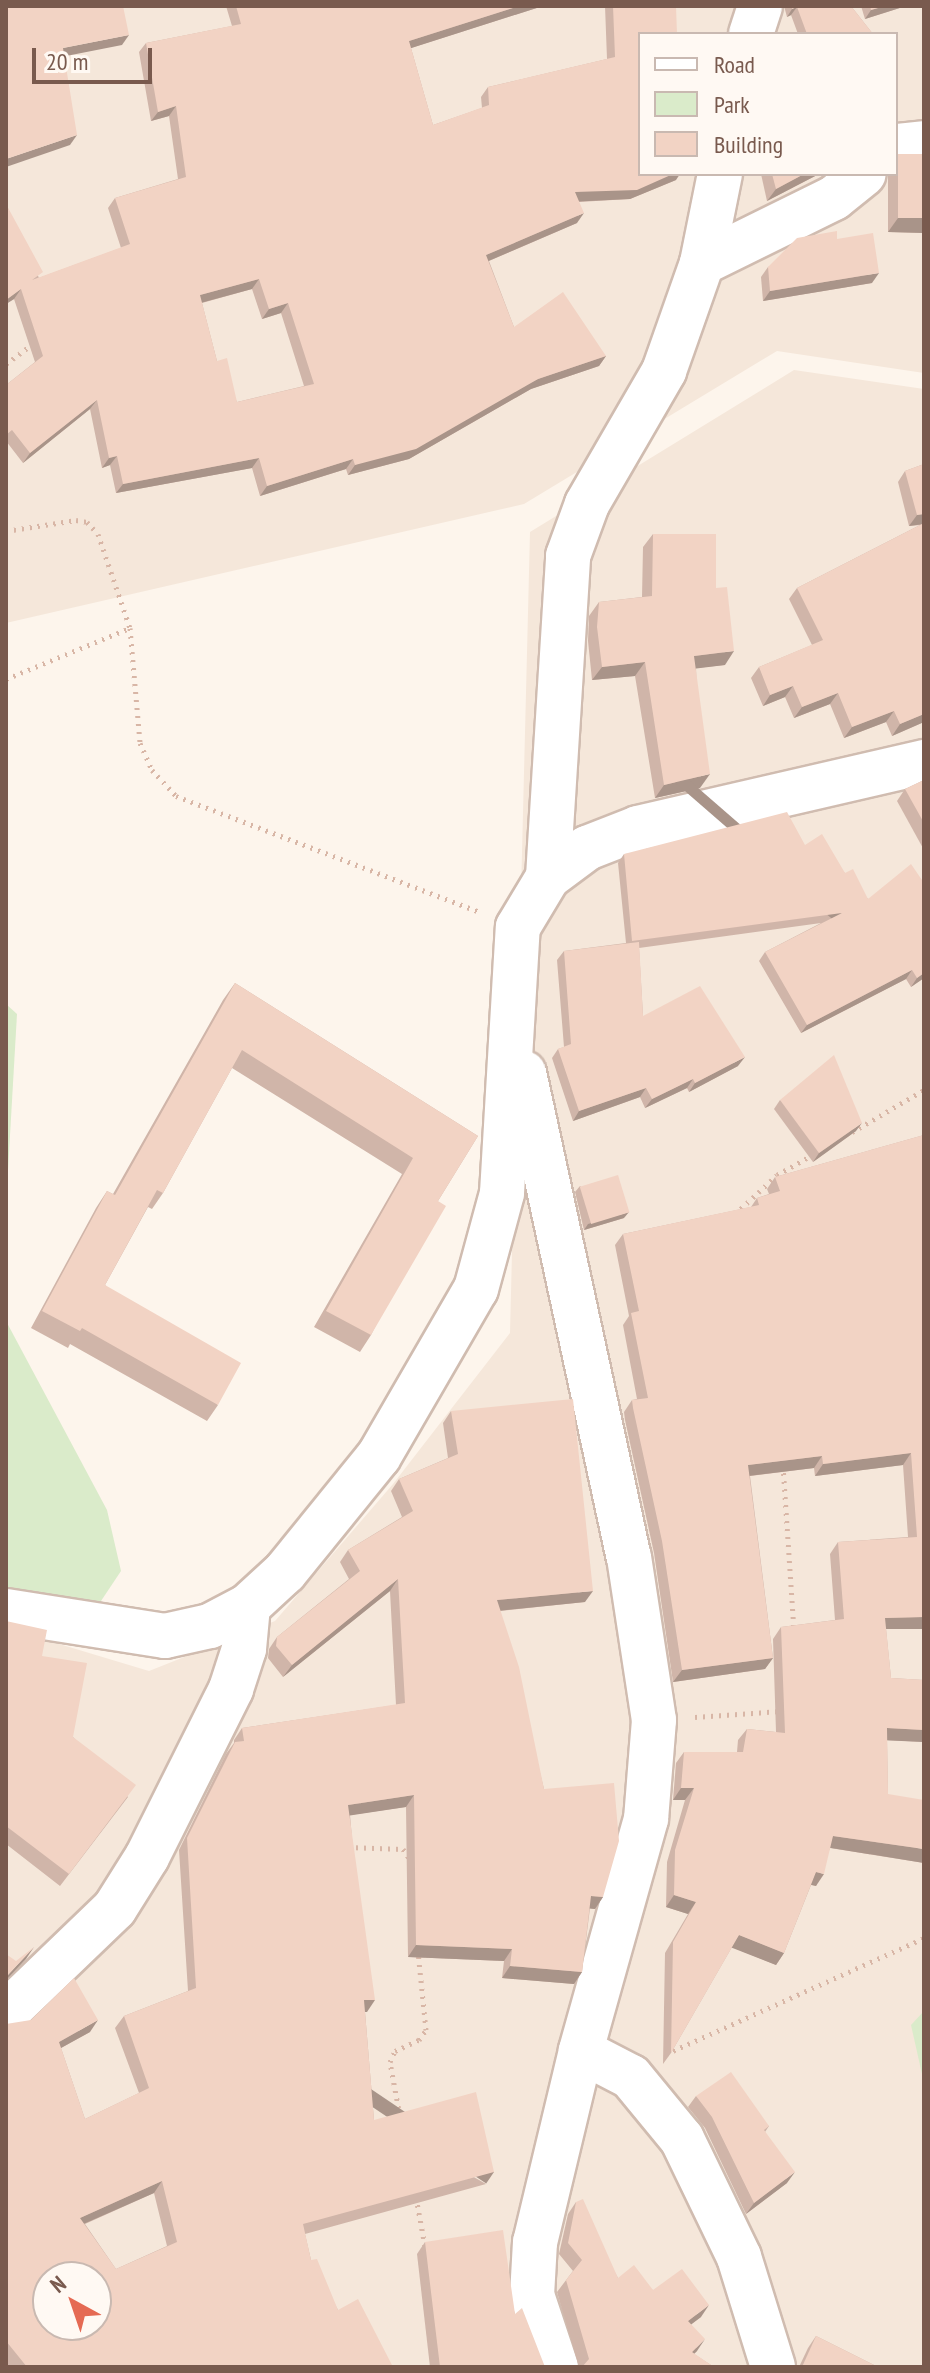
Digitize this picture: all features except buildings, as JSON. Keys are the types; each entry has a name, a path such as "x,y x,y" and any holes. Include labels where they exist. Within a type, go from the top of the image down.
{"street":[{"path":"752,32 760,6"},
{"path":"898,146 924,143"},
{"path":"548,877 568,556 587,504 654,394 702,263 720,176"},
{"path":"702,263 834,198 862,176"},
{"path":"6,1611 165,1636 210,1626 248,1606 285,1572 379,1456 476,1289 502,1193 518,927 548,877 587,848 638,828 924,762"},
{"path":"514,1031 617,1498 654,1720 646,1819 581,2051 531,2272 532,2295 556,2367"},
{"path":"6,2013 115,1908 147,1857 231,1689 244,1649 248,1606"},
{"path":"581,2051 625,2072 682,2139 739,2257 773,2367"}],"path":[{"path":"6,364 45,340"},
{"path":"6,531 76,520 92,526 130,628 140,743 152,770 176,796 518,927"},
{"path":"6,679 130,628"},
{"path":"843,1137 924,1090"},
{"path":"739,1228 733,1216 777,1175 816,1152"},
{"path":"782,1452 794,1635"},
{"path":"654,1720 792,1706"},
{"path":"334,1846 403,1849 411,1874"},
{"path":"402,2124 390,2062 395,2051 419,2040 426,2030 417,1936"},
{"path":"625,2072 924,1938"},
{"path":"414,2187 426,2250"}],"shaded area":[{"path":"6,6 924,6 924,373 777,351 524,504 6,623"},
{"path":"794,370 924,389 924,2367 6,2367 6,1628 149,1671 275,1621 393,1484 510,1333 530,532"}],"green space":[{"path":"6,1004 17,1014 6,1205"},
{"path":"6,1321 107,1510 121,1571 91,1616 6,1595"},
{"path":"924,2011 924,2083 911,2025"}]}
